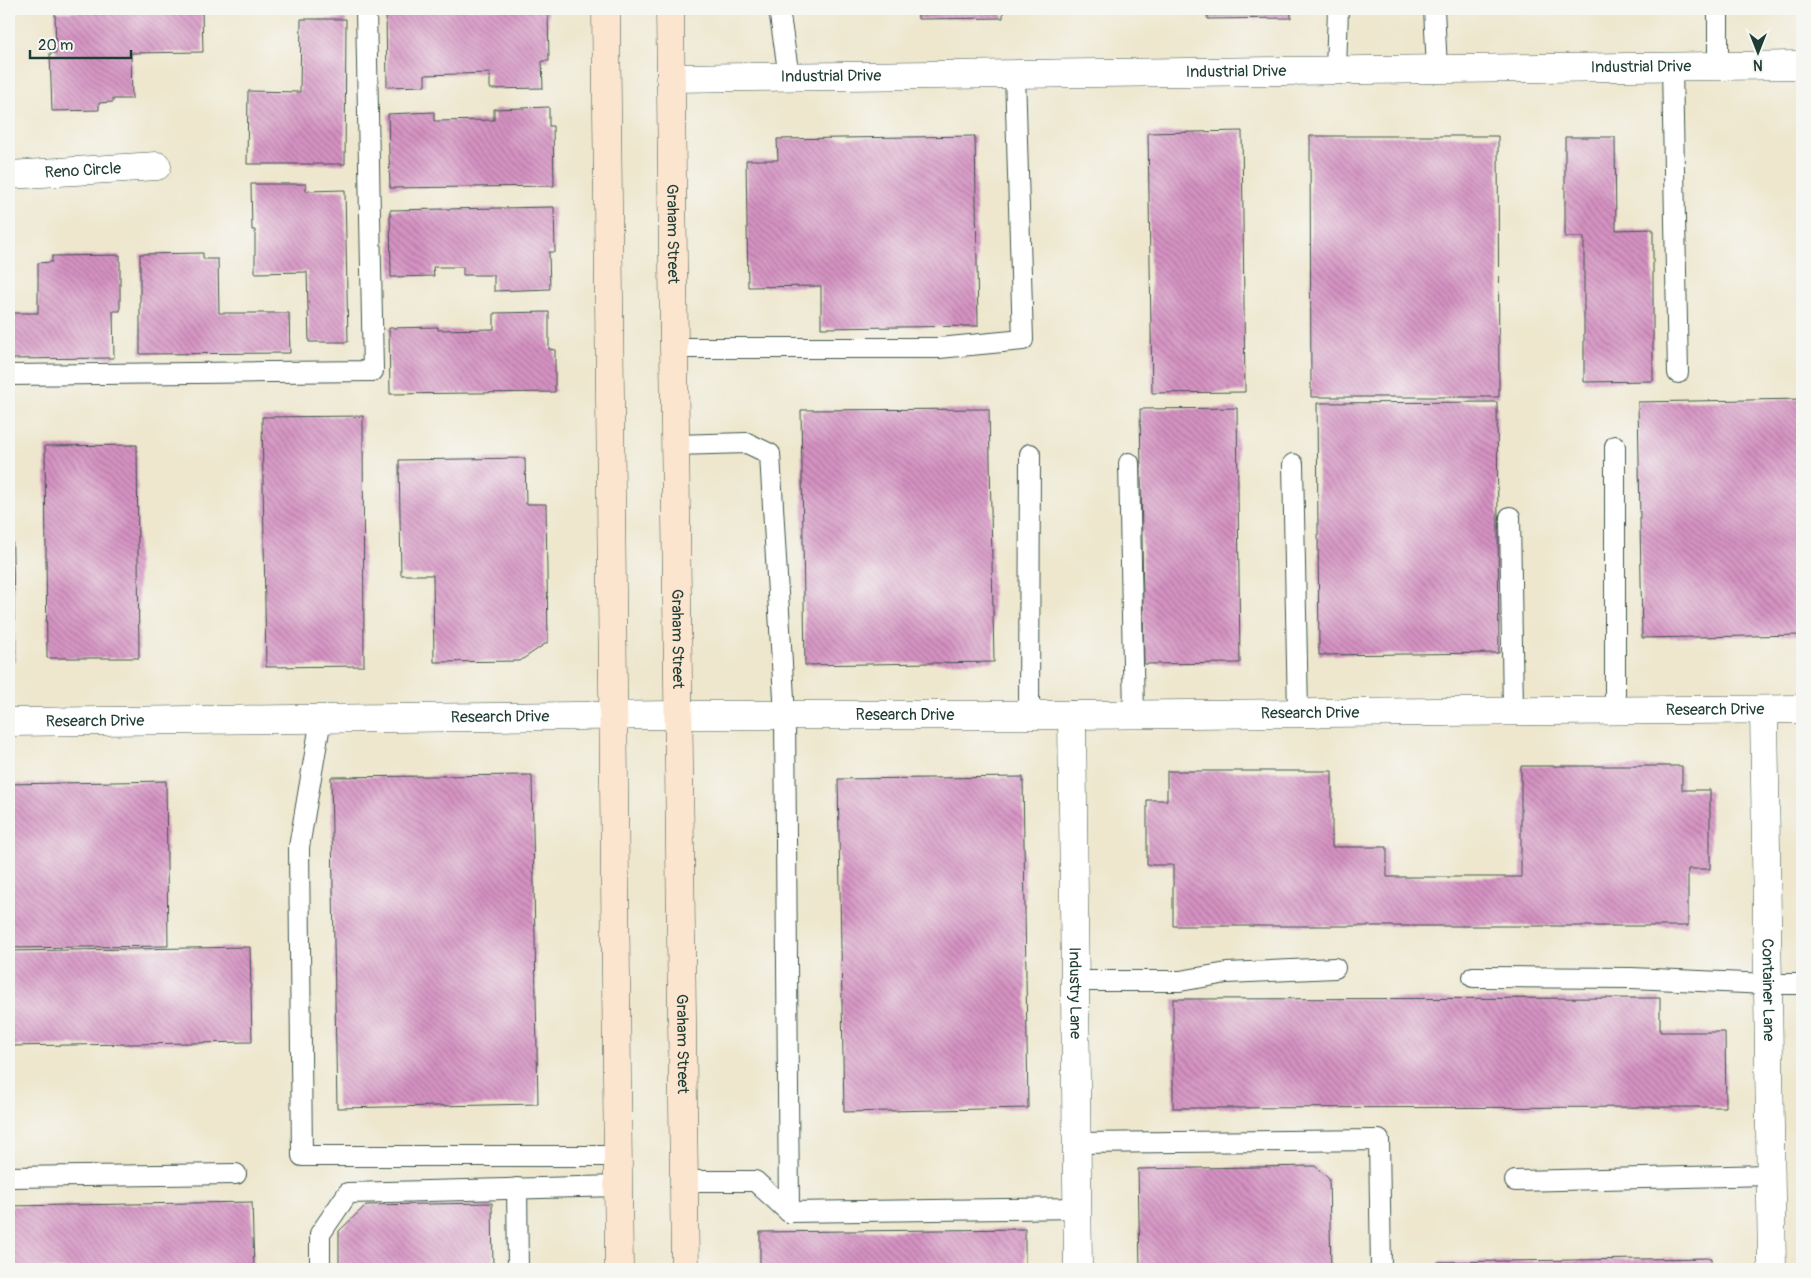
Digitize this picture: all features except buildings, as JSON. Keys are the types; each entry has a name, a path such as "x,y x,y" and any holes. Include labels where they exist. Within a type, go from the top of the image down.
{"street":[{"path":"606,9 619,1269"},
{"name":"Graham Street","path":"670,9 685,1269"},
{"name":"Industrial Drive","path":"670,78 1802,65"},
{"name":"Reno Circle","path":"9,175 157,166"},
{"name":"Research Drive","path":"9,722 678,715 1134,715 1802,709"},
{"name":"Container Lane","path":"1764,710 1772,1269"},
{"name":"Industry Lane","path":"1072,715 1078,1269"}],"lane":[{"path":"9,375 373,372 366,9"},
{"path":"779,9 789,77"},
{"path":"1336,70 1338,9"},
{"path":"1434,9 1437,69"},
{"path":"1718,9 1718,66"},
{"path":"1672,67 1678,373"},
{"path":"674,348 939,348 1023,340 1015,74"},
{"path":"674,445 747,444 770,454 785,716 789,1212"},
{"path":"1615,446 1615,711"},
{"path":"1030,454 1030,715"},
{"path":"1129,463 1134,715"},
{"path":"1293,464 1298,713"},
{"path":"1510,517 1513,712"},
{"path":"320,719 299,847 302,1156 618,1156"},
{"path":"1075,981 1180,981 1227,973 1335,968"},
{"path":"1474,977 1631,978 1802,984"},
{"path":"1076,1144 1379,1140 1381,1269"},
{"path":"9,1177 236,1174"},
{"path":"1515,1181 1770,1175"},
{"path":"684,1182 755,1182 789,1212 1077,1208"},
{"path":"320,1269 320,1234 348,1193 618,1186"},
{"path":"517,1188 518,1269"}]}
